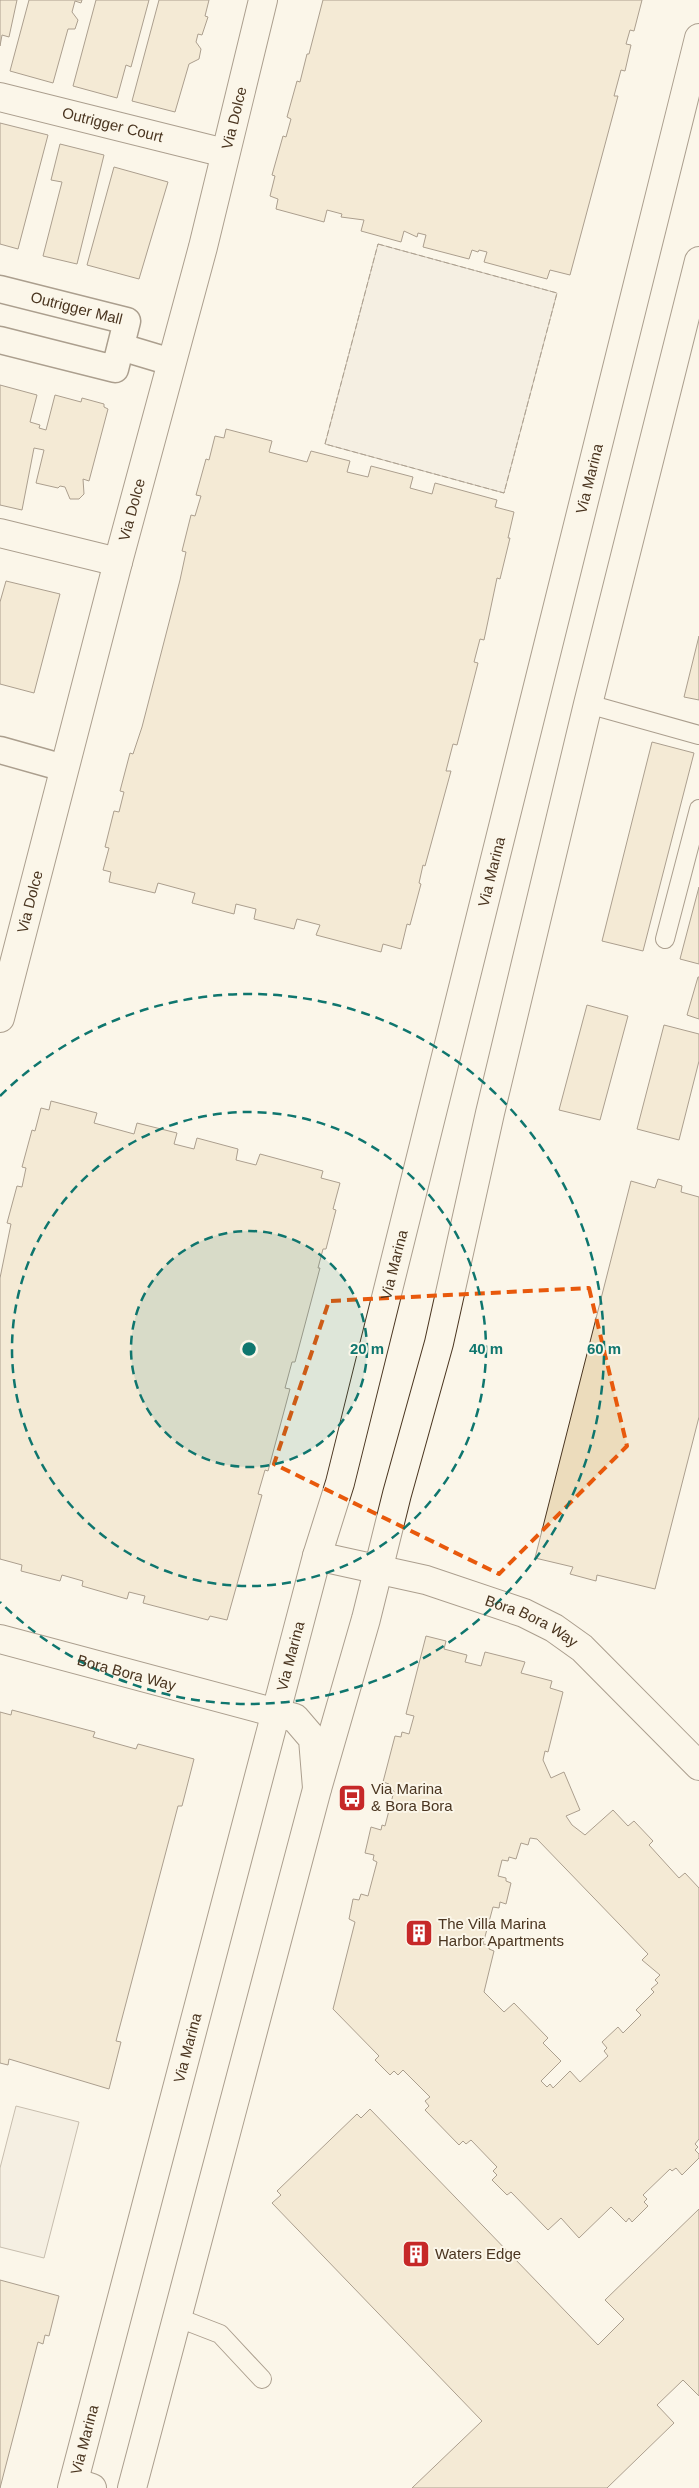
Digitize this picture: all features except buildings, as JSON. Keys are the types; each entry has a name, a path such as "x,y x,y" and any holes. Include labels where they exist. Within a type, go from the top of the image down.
{"street":[{"name":"Via Dolce","path":"0,1018 6,969 64,768 204,247 263,0"},
{"name":"Via Marina","path":"80,2486 276,1713 317,1556 345,1464 420,1152 699,38"},
{"name":"Outrigger Court","path":"0,97 225,153"},
{"path":"132,2488 317,1789 363,1628 439,1343 490,1113 588,704 699,261"},
{"name":"Outrigger Mall","path":"0,289 127,321 115,369 0,340"},
{"name":"Outrigger Mall","path":"121,347 172,362"},
{"path":"0,533 118,562"},
{"path":"0,750 64,768"},
{"name":"Bora Bora Way","path":"317,1556 426,1580 524,1613 554,1628 582,1648 699,1766"},
{"name":"Bora Bora Way","path":"0,1639 295,1718 313,1739 317,1789"}],"lane":[{"path":"588,704 699,735"},
{"path":"665,939 699,809"},
{"path":"176,2317 220,2334 262,2378"}],"highlighted area":[{"path":"589,1288 627,1446 499,1574 274,1464 329,1301"}],"shaded area":[{"path":"378,244 557,293 504,493 325,444"},
{"path":"16,2106 79,2122 44,2258 0,2247 0,2168"}],"fence":[{"path":"378,244 557,293 504,493 325,444 378,244"}],"place":[{"name":"Via Marina & Bora Bora","path":"352,1798"},
{"name":"The Villa Marina Harbor Apartments","path":"419,1933"},
{"name":"Waters Edge","path":"416,2254"}]}
